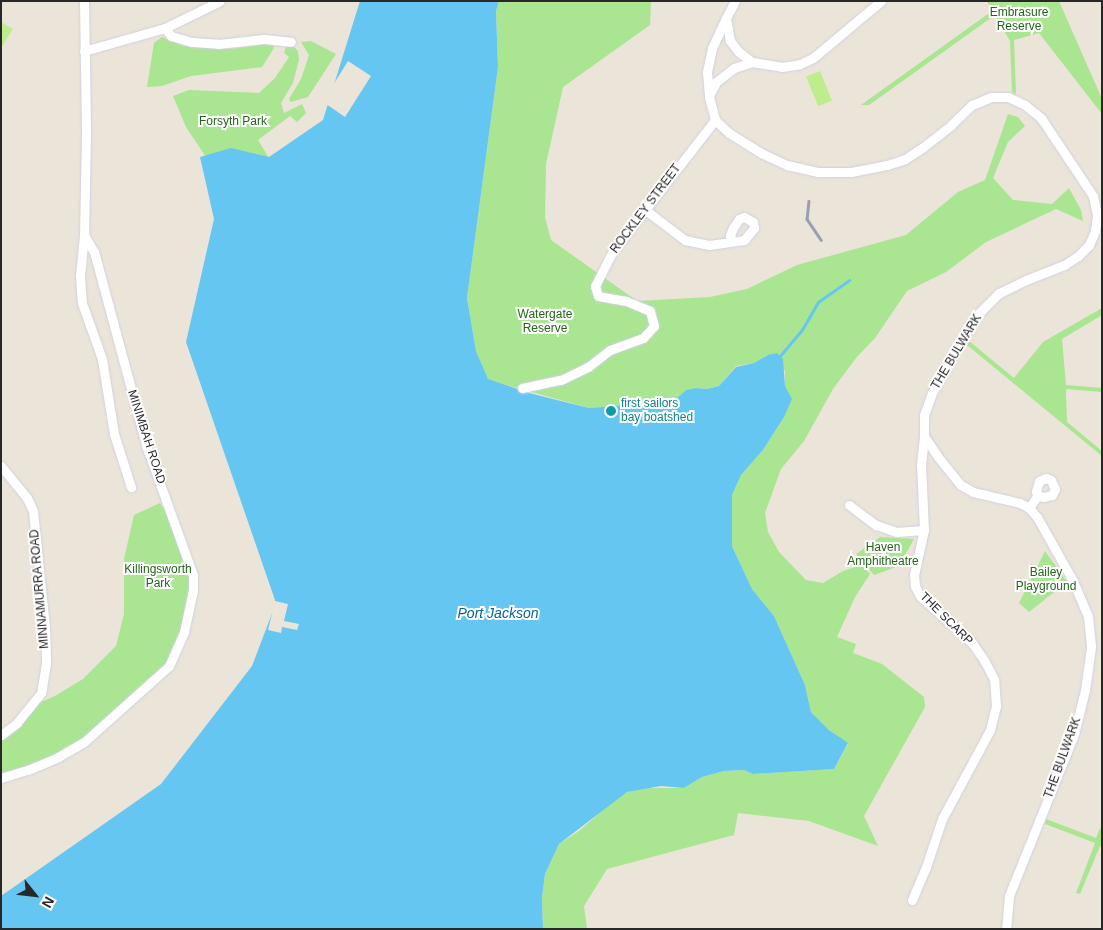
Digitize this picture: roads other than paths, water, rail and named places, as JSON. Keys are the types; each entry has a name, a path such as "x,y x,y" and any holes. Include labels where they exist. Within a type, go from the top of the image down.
{"street":[{"name":"MINIMBAH ROAD","path":"1,778 28,770 84,742 169,666 184,632 193,590 193,574 147,448 94,252 84,235 84,1"},
{"path":"84,51 165,28 220,1"},
{"path":"715,120 709,97 707,72 712,48 735,1"},
{"path":"709,97 716,82 734,68 752,62 782,67 800,64 813,58 881,1"},
{"path":"726,18 730,41 739,52 752,62"},
{"path":"165,28 171,36 192,42 218,44 264,40 291,42"},
{"name":"THE BULWARK","path":"715,120 743,144 787,165 818,172 851,172 905,159 952,125 972,105 991,97 1008,97 1024,105 1040,118 1078,172 1093,196 1097,215 1089,245 1078,256 1064,265 1000,293 980,313 958,345 932,393 924,415 924,436"},
{"name":"ROCKLEY STREET","path":"522,388 561,380 588,367 610,350 643,338 654,326 650,311 626,301 598,296 595,286 613,251 715,120"},
{"path":"644,209 685,240 709,245 732,241"},
{"path":"84,235 80,276 82,303 102,359 112,426 131,487"},
{"path":"924,436 938,458 961,485 973,492 1029,508 1037,496"},
{"name":"THE SCARP","path":"912,900 926,868 942,819 990,730 996,706 994,679 984,660 972,643 920,596 916,586 914,575 924,530 921,473 924,436"},
{"name":"MINNAMURRA ROAD","path":"1,466 27,498 33,511 45,628 46,664 41,694 12,727 1,735"},
{"path":"849,506 876,525 896,532 924,530"},
{"name":"THE BULWARK","path":"1006,929 1009,896 1074,734 1085,690 1090,647 1088,617 1073,581 1037,517 1029,508"}],"water":[{"name":"Port Jackson","path":"360,1 499,1 496,11 498,67 467,298 476,351 488,379 529,393 589,408 630,405 647,407 677,398 686,390 696,388 707,389 719,386 736,367 754,363 768,355 777,353 783,359 785,386 792,399 784,417 763,450 741,475 732,495 732,546 752,589 774,616 805,685 811,712 829,730 848,743 834,769 753,774 744,770 724,771 702,777 684,788 661,786 627,792 559,844 545,874 542,898 543,929 1,929 1,896 161,784 252,666 276,603 186,342 214,219 200,157 231,148 269,157 323,120"}],"waterway":[{"path":"780,356 802,330 818,302 849,280"}],"railway":[{"path":"809,201 807,219 821,240"}],"place":[{"name":"first sailors bay boatshed","path":"611,411"}],"park label":[{"name":"Embrasure Reserve","path":"1019,20"},
{"name":"Forsyth Park","path":"233,122"},
{"name":"Watergate Reserve","path":"545,322"},
{"name":"Haven Amphitheatre","path":"883,555"},
{"name":"Killingsworth Park","path":"158,577"},
{"name":"Bailey Playground","path":"1046,580"}]}
